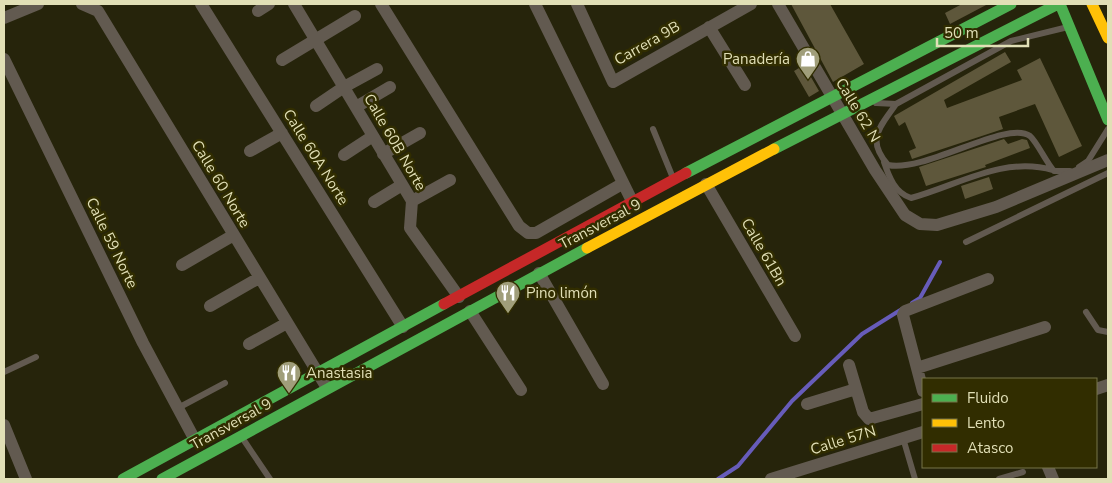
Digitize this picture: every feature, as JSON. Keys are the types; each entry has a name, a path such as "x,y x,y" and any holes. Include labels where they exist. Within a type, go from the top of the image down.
{"main road":[{"name":"Transversal 9","path":"123,479 632,201 1011,4"},
{"name":"Transversal 9","path":"162,479 706,184 860,103 1059,4"},
{"path":"1059,4 1108,120"},
{"path":"1092,4 1108,38"}],"street":[{"path":"4,18 38,4"},
{"name":"Calle 60 Norte","path":"82,4 98,11 232,236 327,388"},
{"name":"Calle 60A Norte","path":"201,4 403,327"},
{"path":"258,11 269,4"},
{"name":"Calle 60B Norte","path":"294,4 412,201 410,228 459,297"},
{"path":"381,4 519,226 528,232 536,233 622,184"},
{"path":"535,4 632,201"},
{"name":"Carrera 9B","path":"577,4 613,82 751,4"},
{"name":"Calle 62 N","path":"778,4 840,114 905,215 920,224 937,225 996,207 1108,160"},
{"path":"282,60 354,16"},
{"path":"709,27 745,85"},
{"name":"Calle 59 Norte","path":"4,59 143,343 195,440"},
{"path":"316,106 344,87 377,69"},
{"path":"356,107 390,86"},
{"path":"250,151 282,132"},
{"path":"383,154 420,134"},
{"path":"344,155 373,136"},
{"path":"412,201 450,180"},
{"name":"Calle 61Bn","path":"706,184 795,336"},
{"path":"374,202 402,185"},
{"path":"182,265 232,236"},
{"path":"539,274 602,384"},
{"path":"210,306 259,278"},
{"path":"922,387 903,315 905,311 988,279"},
{"path":"470,311 520,390"},
{"path":"249,344 287,323"},
{"path":"917,368 1046,327"},
{"path":"849,365 863,412 869,419 922,404"},
{"path":"807,404 856,389"},
{"path":"4,425 24,479"},
{"name":"Calle 57N","path":"772,479 922,432"}],"lane":[{"path":"1069,27 1011,41 896,104 881,122 876,135 876,142 891,181 900,193 911,198 997,168 1025,166 1054,171 1074,171 1088,161 1108,129"},
{"path":"860,103 896,104"},
{"path":"654,130 674,179"},
{"path":"883,159 888,165 912,165 983,140 1008,133 1021,132 1031,136 1054,171"},
{"path":"966,242 1108,173"},
{"path":"1086,312 1098,330 1108,332"},
{"path":"4,372 36,357"},
{"path":"178,408 225,382"},
{"path":"240,435 270,479"},
{"path":"903,438 915,479"},
{"path":"999,479 1023,472"}],"building":[{"path":"791,4 830,4 864,64 833,82"},
{"path":"962,4 988,4 950,24 945,13"},
{"path":"1005,52 1011,62 944,100 947,108 1022,80 1017,70 1040,58 1082,146 1059,157 1035,104 999,117 1003,129 912,159 909,151 916,148 905,122 899,126 894,116"},
{"name":"Panadería","path":"804,65 819,91 809,97 794,71"},
{"path":"1004,139 1008,144 1022,139 1027,140 1030,148 985,165 986,167 926,186 919,167"},
{"path":"989,177 993,189 965,199 961,186"}],"waterway":[{"path":"912,303 920,298 940,262"},
{"path":"718,479 738,466 792,401 862,334 902,309"}],"traffic: fast":[{"path":"686,173 1011,4"},
{"path":"774,149 1058,4"},
{"path":"1060,4 1108,120"},
{"path":"162,479 587,248"},
{"path":"123,479 444,304"}],"traffic: slow":[{"path":"1092,4 1108,38"},
{"path":"587,248 774,149"}],"traffic: jam":[{"path":"444,304 686,173"}],"place":[{"name":"Panadería","path":"808,80"},
{"name":"Pino limón","path":"508,314"},
{"name":"Anastasia","path":"289,394"}]}
